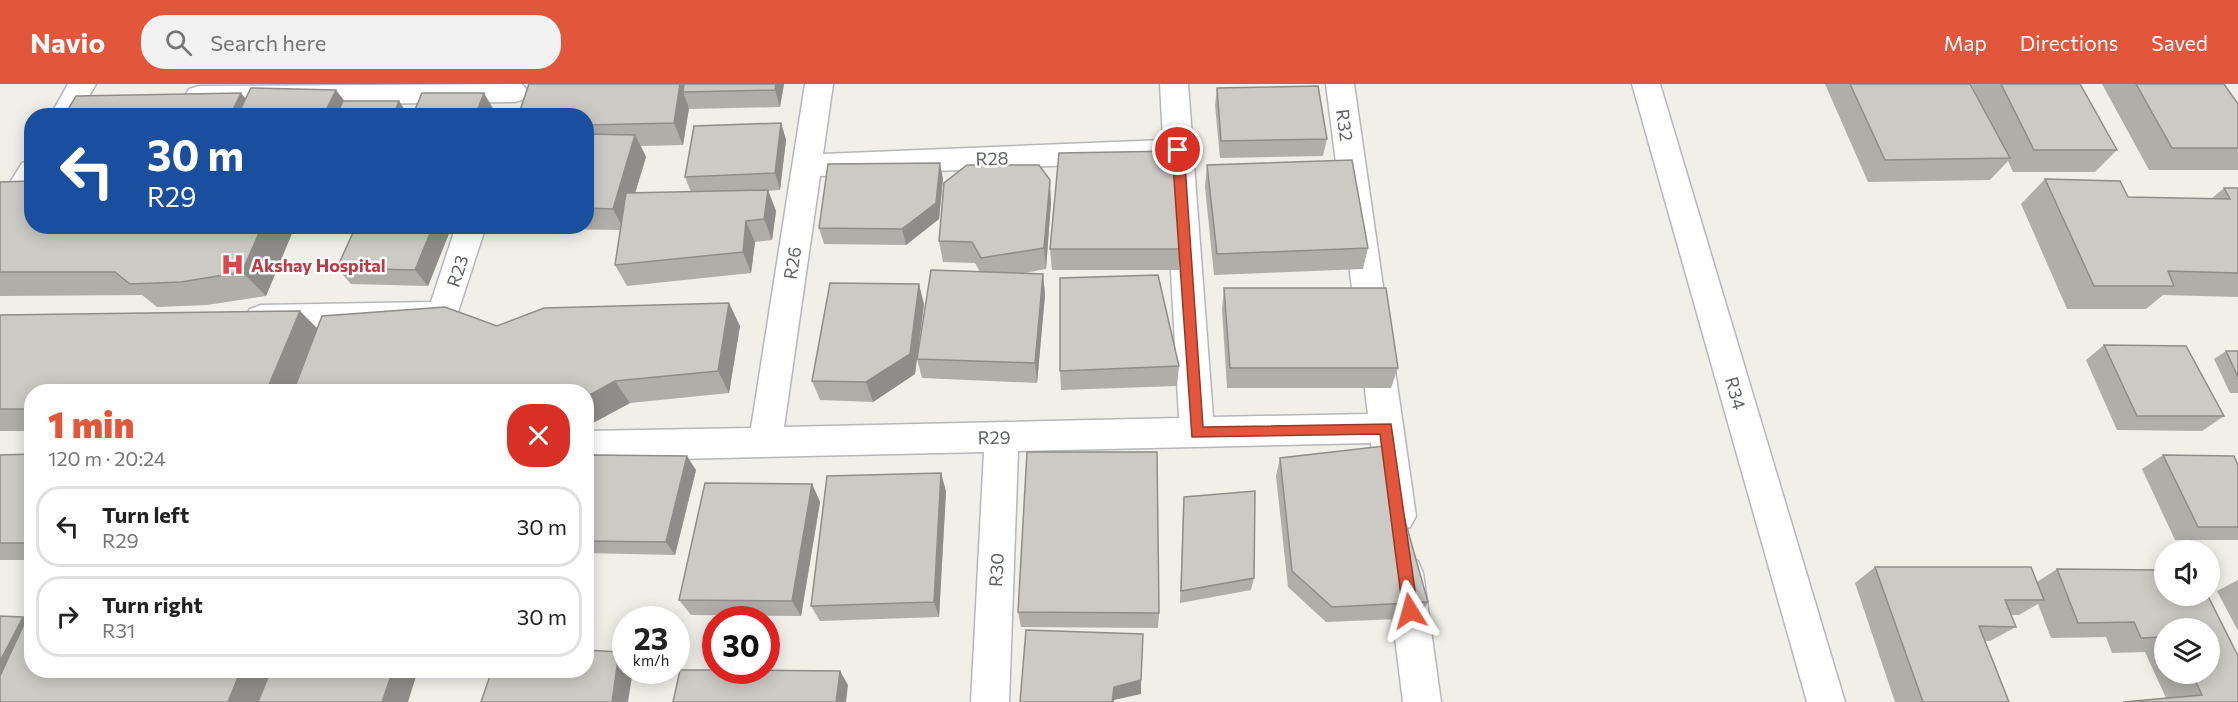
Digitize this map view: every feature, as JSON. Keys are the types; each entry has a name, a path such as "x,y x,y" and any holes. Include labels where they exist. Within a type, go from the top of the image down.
{"street":[{"name":"R26","path":"765,443 819,84"},
{"path":"1174,84 1197,433"},
{"name":"R32","path":"1340,84 1422,702"},
{"name":"R34","path":"1646,84 1826,702"},
{"path":"169,96 513,97"},
{"path":"73,99 110,97"},
{"name":"R28","path":"807,166 1178,150"},
{"path":"0,225 24,184"},
{"name":"R23","path":"227,319 443,315 468,234"},
{"name":"R29","path":"595,446 1386,428"},
{"name":"R30","path":"990,702 1002,437"}],"building":[{"path":"529,84 680,84 674,123 594,125 594,108 521,108"},
{"path":"684,84 776,84 775,90 683,92"},
{"path":"1850,84 1970,84 2010,158 1885,160"},
{"path":"2001,84 2080,84 2117,150 2034,150"},
{"path":"2136,84 2224,84 2238,104 2238,148 2172,148"},
{"path":"1318,86 1327,139 1221,141 1217,88"},
{"path":"251,88 336,90 327,108 241,108"},
{"path":"241,93 234,108 69,108 76,96"},
{"path":"422,93 484,93 478,108 416,108"},
{"path":"343,101 399,101 396,108 340,108"},
{"path":"781,123 775,173 685,177 694,126"},
{"path":"594,134 635,135 613,209 594,208"},
{"path":"1176,151 1181,249 1050,249 1059,153"},
{"path":"1352,160 1368,248 1217,254 1207,165"},
{"path":"940,163 936,203 902,229 819,228 828,164"},
{"path":"967,165 1039,165 1050,180 1044,248 981,258 972,242 939,241 944,183"},
{"path":"2045,179 2120,181 2128,197 2230,199 2224,188 2238,188 2238,273 2168,271 2174,286 2094,286"},
{"path":"24,181 24,234 259,234 242,272 181,282 130,284 115,272 0,272 0,182"},
{"path":"768,190 764,219 746,221 743,252 615,265 626,193"},
{"path":"352,234 430,234 415,270 337,268"},
{"path":"931,270 1043,274 1035,363 917,359"},
{"path":"1158,275 1179,366 1060,371 1060,278"},
{"path":"830,283 919,284 910,354 866,382 812,381"},
{"path":"1224,288 1386,288 1398,368 1230,368"},
{"path":"729,303 718,371 615,381 594,393 594,384 296,384 322,316 445,307 497,326 544,308"},
{"path":"300,311 269,384 24,384 24,409 0,409 0,315"},
{"path":"2104,345 2186,346 2224,416 2137,416"},
{"path":"2226,351 2238,351 2238,377"},
{"path":"1384,446 1428,602 1332,607 1292,571 1280,458"},
{"path":"1027,452 1157,452 1159,613 1018,612"},
{"path":"24,454 24,543 0,543 0,455"},
{"path":"594,455 687,456 666,542 594,541"},
{"path":"2163,455 2234,456 2238,465 2238,527 2198,527"},
{"path":"941,473 934,602 811,606 827,476"},
{"path":"705,483 812,484 792,601 679,600"},
{"path":"1255,491 1254,578 1181,591 1184,497"},
{"path":"1875,567 2031,567 2044,600 2005,600 2016,627 1979,626 2009,702 1923,702"},
{"path":"2057,569 2154,570 2154,606 2213,606 2219,618 2154,618 2154,637 2141,638 2134,622 2078,623"},
{"path":"0,616 23,617 0,661"},
{"path":"2220,620 2238,656 2238,702 2123,702 2202,695 2197,684 2220,684"},
{"path":"24,624 24,678 238,678 228,702 0,702 0,676"},
{"path":"1026,630 1143,634 1141,680 1114,687 1112,702 1020,702"},
{"path":"594,650 612,652 612,684 615,684 612,702 481,702 489,678 594,678"},
{"path":"690,670 702,670 702,684 780,684 780,671 840,671 836,702 673,702 677,684 690,684"},
{"path":"268,678 390,678 382,702 258,702"}],"place":[{"name":"Akshay Hospital","path":"233,265"}],"route":[{"path":"1178,150 1197,433 1386,428 1410,611"}]}
